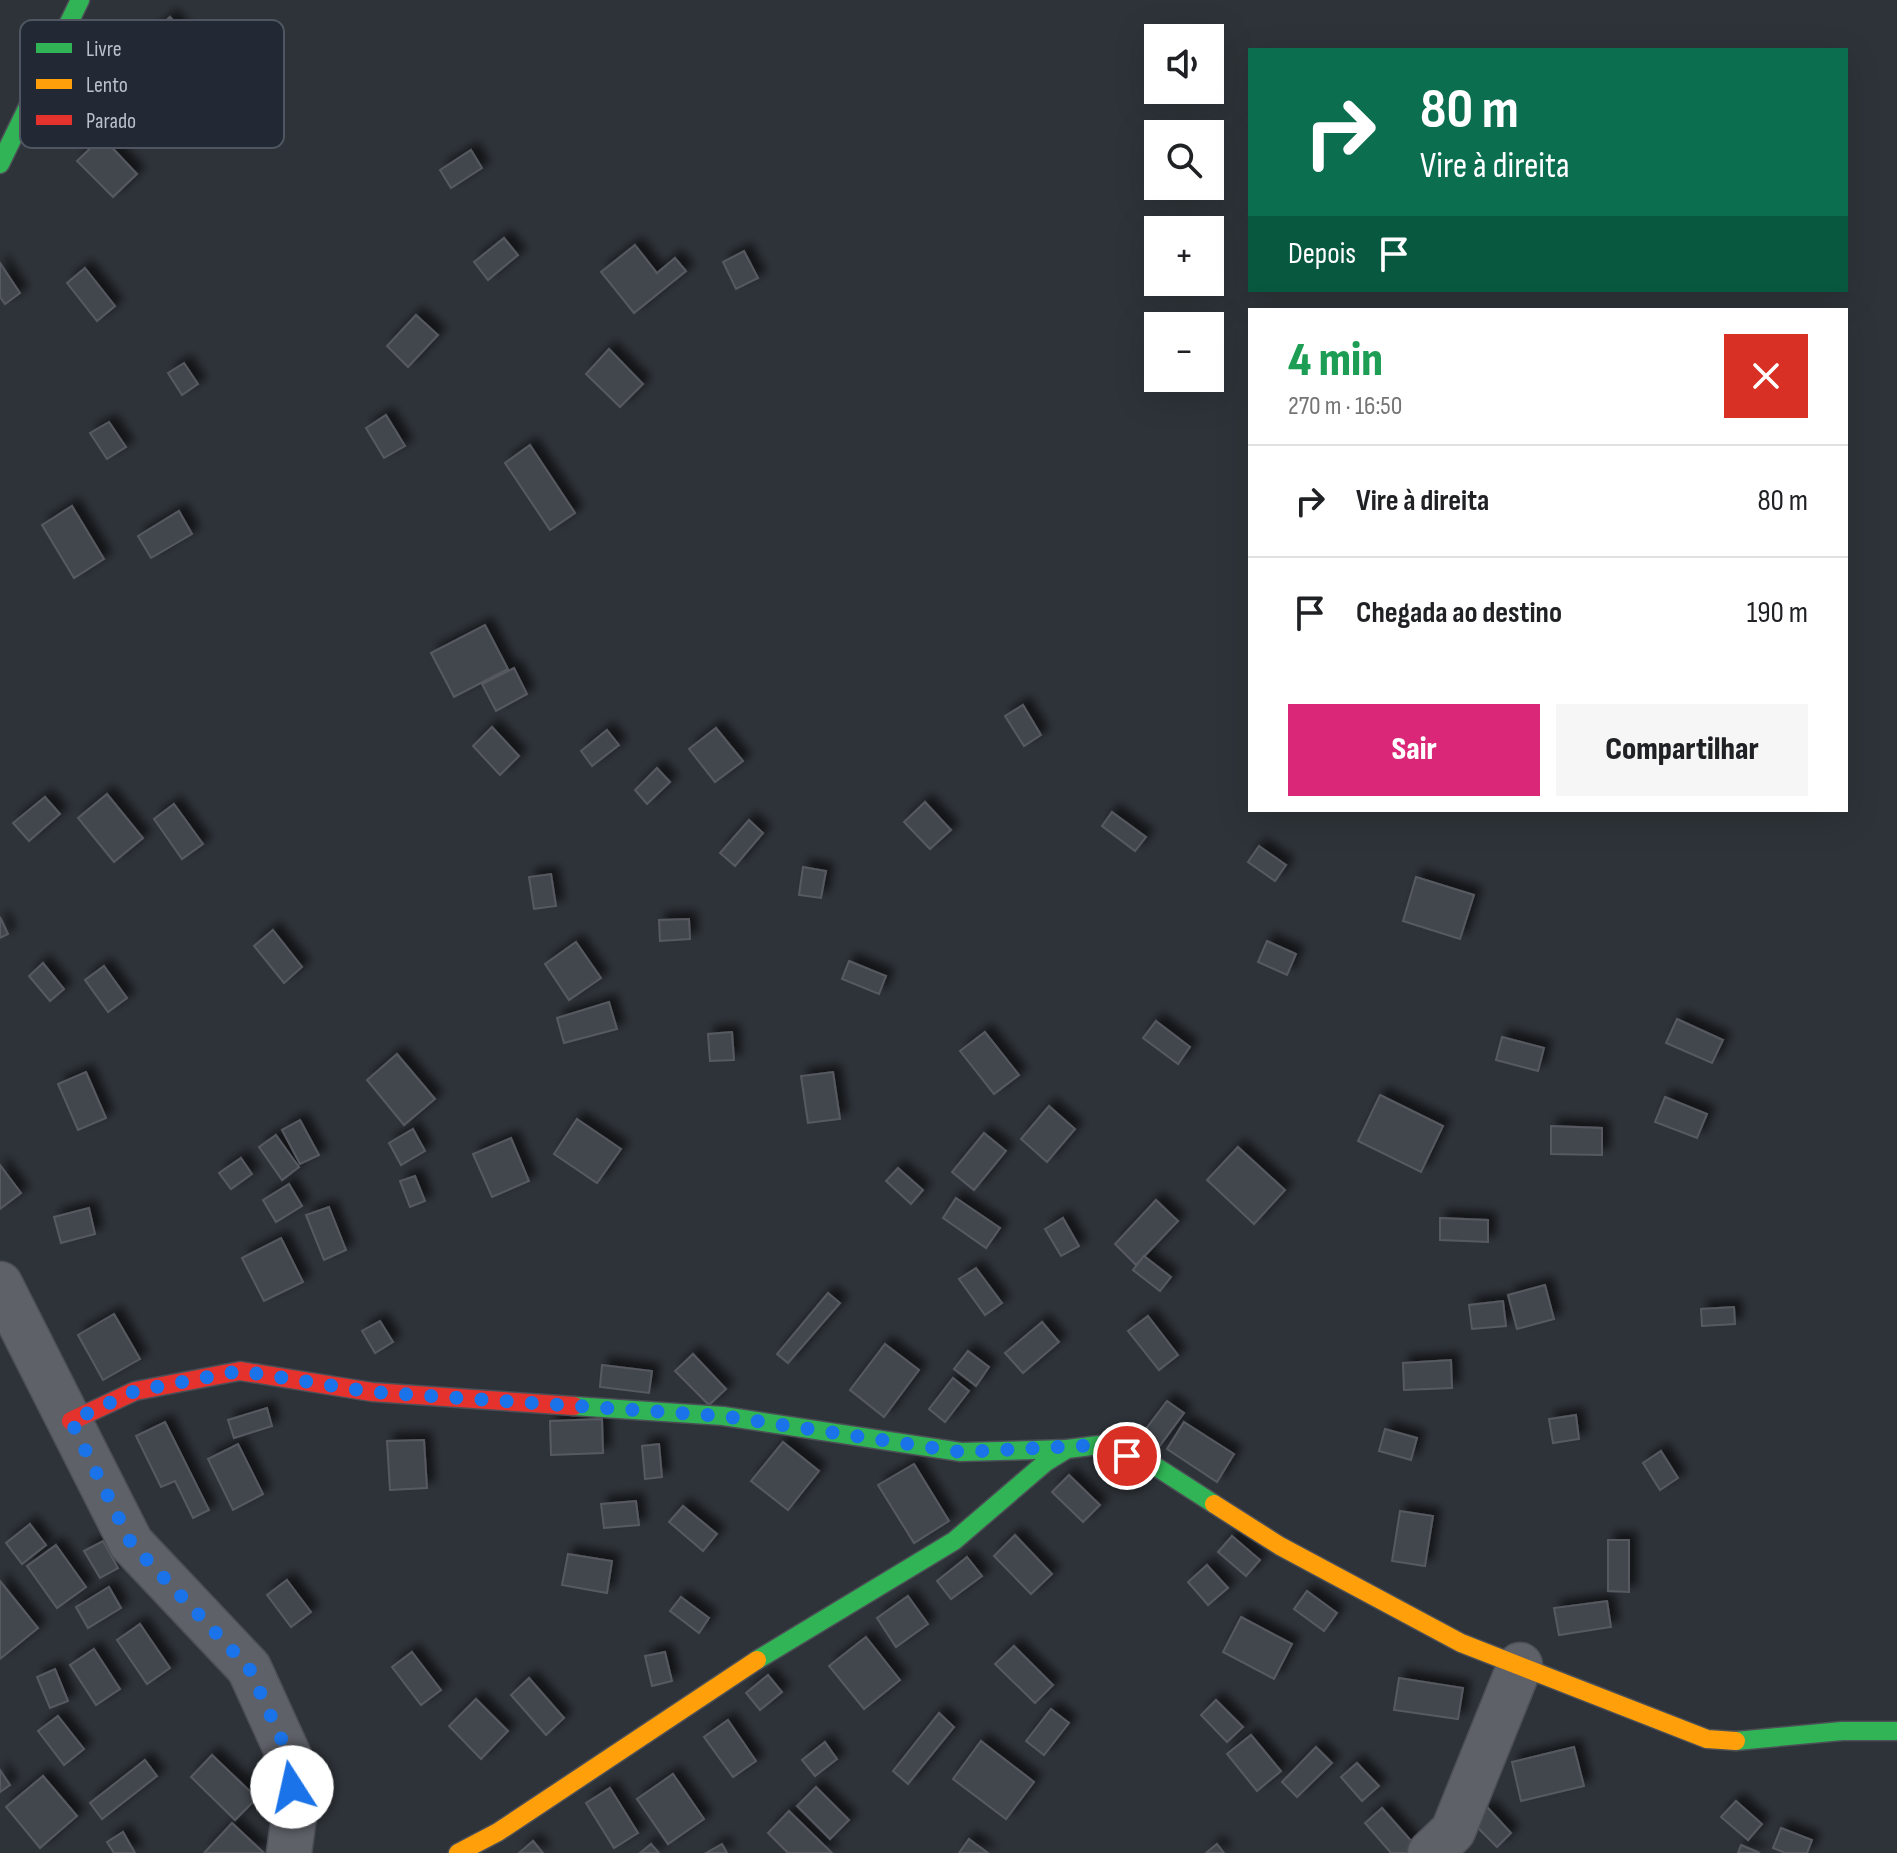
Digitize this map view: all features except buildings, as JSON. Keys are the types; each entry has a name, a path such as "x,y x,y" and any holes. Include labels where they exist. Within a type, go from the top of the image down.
{"street":[{"path":"70,20 80,0"},
{"path":"0,164 20,123"},
{"path":"0,1284 131,1543 249,1668 290,1758 294,1816 289,1853"},
{"path":"71,1421 135,1391 240,1371 372,1392 723,1416 961,1452 1099,1445 1155,1466 1280,1546 1461,1643 1707,1739 1725,1742 1842,1731 1897,1731"},
{"path":"458,1853 498,1832 661,1726 791,1636 954,1541 1046,1462 1067,1449"},
{"path":"1430,1853 1453,1831 1520,1665"}],"traffic: fast":[{"path":"70,20 80,0"},
{"path":"0,164 20,123"},
{"path":"574,1406 723,1416 961,1452 1067,1449"},
{"path":"757,1660 954,1541 1046,1462 1067,1449 1099,1445 1155,1466 1214,1504"},
{"path":"1736,1741 1842,1731 1897,1731"}],"traffic: slow":[{"path":"1214,1504 1280,1546 1461,1643 1707,1739 1736,1741"},
{"path":"458,1853 498,1832 757,1660"}],"traffic: jam":[{"path":"71,1421 135,1391 240,1371 372,1392 574,1406"}],"route":[{"path":"292,1787 290,1758 249,1668 131,1543 71,1421 135,1391 240,1371 372,1392 575,1403 723,1416 961,1452 1099,1445 1127,1456"}]}
